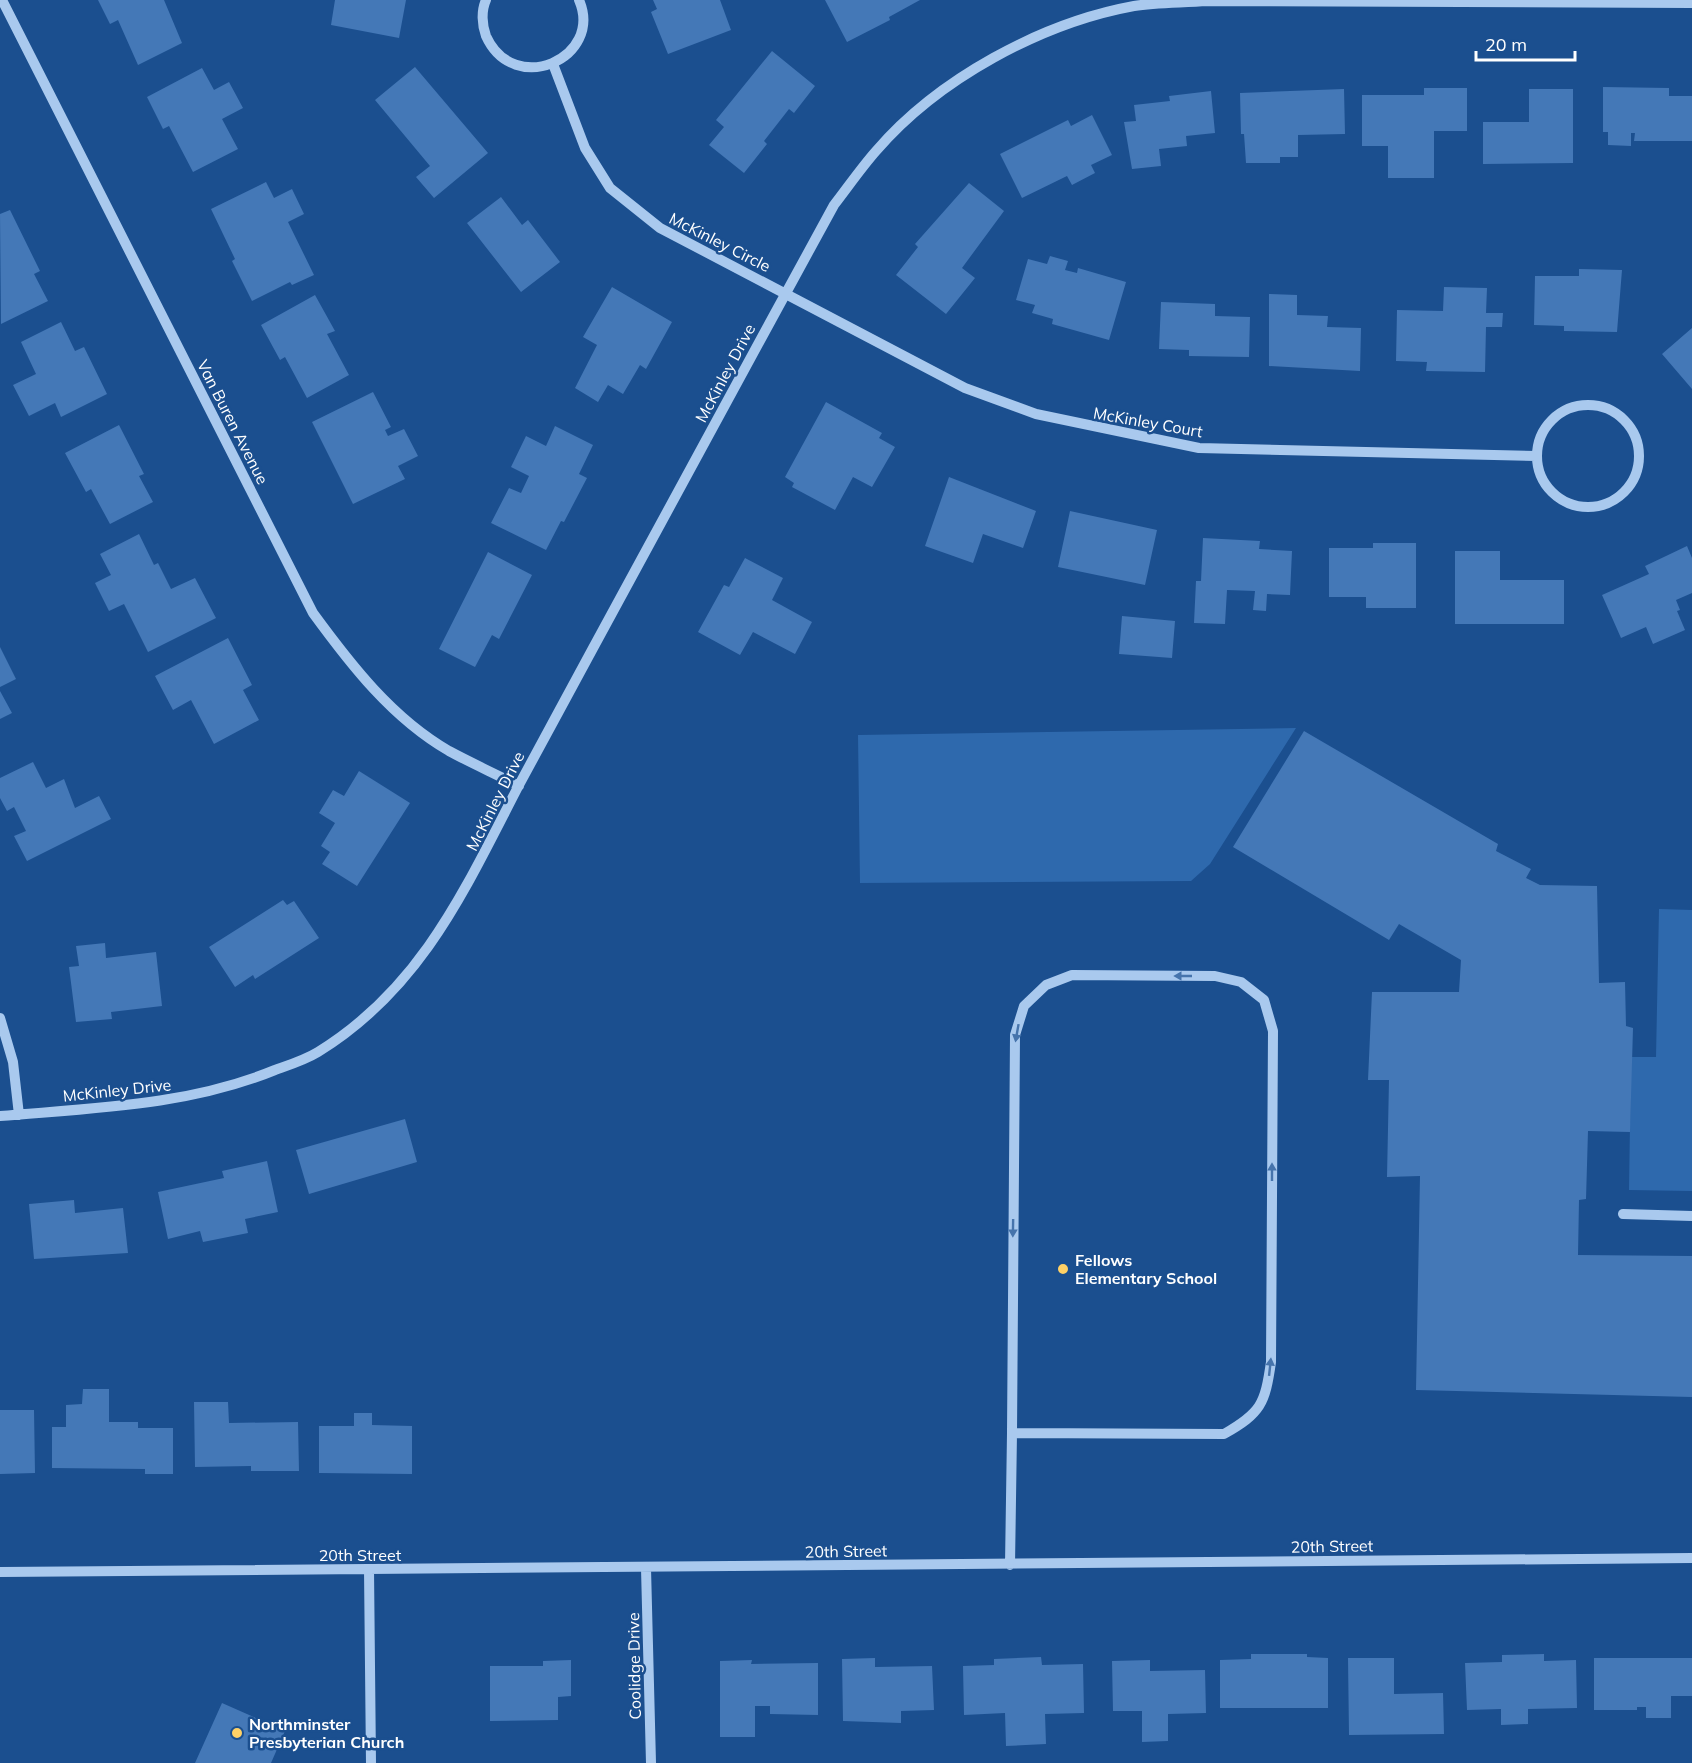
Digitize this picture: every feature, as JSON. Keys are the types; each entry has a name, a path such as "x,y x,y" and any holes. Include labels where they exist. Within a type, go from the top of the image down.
{"street":[{"name":"Van Buren Avenue","path":"2,0 313,613 351,664 391,708 447,750 519,786"},
{"path":"486,0 483,27 492,48 509,63 531,69 553,64 572,51 582,31 583,9 579,0"},
{"name":"McKinley Drive","path":"0,1116 123,1106 192,1097 254,1079 315,1054 364,1019 402,982 433,942 464,894 519,786 834,205 877,150 930,100 982,64 1050,30 1134,6 1207,1 1692,3"},
{"name":"McKinley Circle","path":"553,64 585,148 610,188 660,228 786,292"},
{"name":"McKinley Court","path":"786,292 965,388 1036,414 1105,430 1199,448 1536,456"},
{"path":"1577,405 1600,405 1621,416 1635,434 1640,456 1635,478 1620,496 1599,507 1576,506 1555,496 1541,478 1536,456 1541,433 1556,415 1577,405"},
{"path":"1010,1564 1011,1433 1015,1035 1023,1006 1046,985 1072,975 1215,976 1241,982 1264,1000 1273,1031 1271,1362 1266,1396 1249,1420 1224,1434 1011,1433"},
{"path":"0,1018 13,1062 19,1114"},
{"path":"1623,1214 1692,1216"},
{"name":"20th Street","path":"0,1572 1692,1558"},
{"name":"Coolidge Drive","path":"646,1568 651,1763"},
{"path":"369,1569 371,1763"}],"shaded area":[{"path":"1296,728 1210,864 1191,881 860,883 858,735"},
{"path":"1659,909 1692,910 1692,1191 1629,1190 1631,1057 1656,1057"}],"building":[{"path":"98,0 164,0 182,43 138,65 118,20 110,24"},
{"path":"335,0 406,0 399,38 331,25"},
{"path":"653,0 720,0 731,30 668,54 651,12 657,9"},
{"path":"825,0 920,0 889,17 890,20 847,42"},
{"path":"772,51 815,86 794,113 789,109 764,141 767,144 744,173 709,145 724,127 716,120"},
{"path":"415,67 488,153 434,198 416,177 430,166 375,100"},
{"path":"202,68 214,90 229,82 243,108 222,119 238,149 193,172 169,126 163,129 147,97"},
{"path":"1603,87 1669,88 1669,96 1692,96 1692,141 1634,141 1635,133 1631,133 1631,146 1608,145 1608,132 1603,132"},
{"path":"1424,88 1467,88 1467,131 1434,131 1434,178 1388,178 1388,146 1362,146 1362,95 1424,95"},
{"path":"1344,89 1345,134 1298,135 1298,157 1280,157 1280,163 1246,163 1244,134 1241,134 1240,93"},
{"path":"1529,89 1573,89 1573,163 1483,164 1483,122 1529,122"},
{"path":"1211,91 1215,133 1186,136 1187,146 1159,149 1161,166 1132,169 1124,122 1136,121 1134,105 1170,101 1169,96"},
{"path":"1092,115 1112,155 1091,165 1095,173 1072,185 1067,176 1022,198 1000,154 1068,120 1071,126"},
{"path":"266,182 274,198 292,189 304,214 288,222 314,275 292,285 290,282 252,301 232,261 235,259 211,209"},
{"path":"969,183 1004,211 962,268 975,278 946,314 896,275 918,247 915,244"},
{"path":"501,197 522,225 528,220 560,262 521,292 467,223"},
{"path":"10,210 40,271 34,274 48,301 1,324 0,214"},
{"path":"1050,256 1068,261 1065,270 1077,273 1078,268 1126,282 1109,340 1052,324 1053,319 1032,313 1035,305 1016,300 1028,259 1047,264"},
{"path":"1579,269 1622,270 1617,332 1564,331 1564,326 1534,325 1535,276 1579,276"},
{"path":"612,287 672,322 646,369 640,365 623,394 608,385 598,402 575,388 597,345 583,337"},
{"path":"1444,287 1487,288 1486,313 1503,313 1502,327 1486,327 1485,372 1426,371 1427,362 1396,361 1397,310 1443,311"},
{"path":"1269,294 1297,295 1297,315 1328,316 1327,327 1361,328 1360,371 1269,366"},
{"path":"315,295 335,331 327,334 349,375 307,398 285,357 280,360 261,325"},
{"path":"1161,302 1215,304 1215,316 1250,317 1249,357 1189,356 1189,350 1159,349"},
{"path":"61,322 75,351 84,347 107,394 61,417 55,403 29,416 13,385 36,374 21,342"},
{"path":"1692,328 1692,389 1662,354"},
{"path":"373,392 391,427 385,430 388,436 404,429 418,456 398,466 405,479 353,504 312,422"},
{"path":"826,402 882,433 879,438 895,447 872,487 853,477 835,510 792,487 794,483 785,477"},
{"path":"119,425 144,474 139,476 153,502 110,524 91,489 86,492 65,453"},
{"path":"555,426 593,445 579,474 587,478 546,550 491,523 509,488 521,493 529,476 511,467 526,436 546,446"},
{"path":"949,477 1036,511 1023,548 983,534 973,563 925,546"},
{"path":"1070,511 1157,530 1145,585 1058,567"},
{"path":"139,534 154,565 158,563 171,589 195,578 216,618 148,652 124,604 109,611 95,583 111,575 100,554"},
{"path":"1203,538 1260,541 1259,549 1292,551 1290,595 1267,594 1266,611 1253,610 1255,591 1227,590 1225,624 1194,623 1196,581 1201,581"},
{"path":"1373,543 1416,543 1416,608 1366,608 1366,597 1329,597 1329,548 1373,548"},
{"path":"1687,546 1692,558 1692,593 1676,600 1680,610 1677,611 1685,630 1653,644 1646,627 1621,638 1602,595 1649,574 1645,566"},
{"path":"1455,551 1500,551 1500,580 1564,580 1564,624 1455,624"},
{"path":"488,552 532,575 499,639 492,635 475,667 439,649"},
{"path":"745,558 783,578 772,600 812,622 795,654 753,632 740,655 698,632 724,585 729,587"},
{"path":"1122,616 1175,621 1172,658 1119,654"},
{"path":"228,638 252,685 243,690 259,720 214,744 191,700 173,710 155,676"},
{"path":"0,647 16,679 0,687"},
{"path":"0,691 12,713 0,719"},
{"path":"1304,731 1498,844 1496,851 1531,869 1526,878 1540,885 1597,886 1599,983 1625,982 1626,1026 1633,1028 1630,1132 1588,1131 1586,1199 1579,1200 1578,1255 1692,1256 1692,1397 1416,1390 1420,1176 1387,1177 1389,1080 1368,1080 1372,992 1459,992 1461,960 1399,924 1389,940 1233,847"},
{"path":"33,762 46,788 64,779 75,808 99,796 111,819 27,861 14,836 26,831 14,807 7,811 0,798 0,778"},
{"path":"359,771 410,803 357,886 322,864 330,852 321,846 335,823 319,813 333,790 344,796"},
{"path":"283,900 287,905 294,901 319,938 255,979 253,975 235,987 209,947"},
{"path":"105,943 106,958 156,952 162,1006 111,1012 112,1019 76,1022 69,967 79,966 76,946"},
{"path":"405,1119 417,1162 309,1194 296,1150"},
{"path":"267,1161 278,1212 245,1219 248,1233 203,1242 200,1231 168,1239 158,1192 224,1178 222,1171"},
{"path":"74,1200 75,1213 123,1208 128,1253 34,1259 29,1204"},
{"path":"83,1389 109,1389 109,1422 138,1422 138,1428 173,1428 173,1474 145,1474 145,1469 52,1468 52,1427 66,1427 66,1405 82,1404"},
{"path":"194,1402 228,1402 229,1423 298,1422 299,1471 251,1471 251,1466 195,1467"},
{"path":"0,1410 34,1410 35,1473 0,1474"},
{"path":"354,1413 372,1413 372,1425 412,1426 412,1474 319,1473 319,1426 354,1426"},
{"path":"1251,1654 1307,1654 1307,1657 1328,1658 1328,1708 1220,1708 1220,1660 1251,1659"},
{"path":"1544,1654 1544,1661 1576,1660 1577,1708 1528,1709 1528,1724 1501,1725 1501,1709 1467,1710 1465,1663 1502,1662 1502,1655"},
{"path":"1041,1657 1042,1665 1083,1664 1084,1713 1045,1714 1046,1744 1006,1746 1005,1713 964,1715 963,1666 994,1665 994,1659"},
{"path":"875,1658 875,1667 932,1666 934,1710 901,1711 901,1723 843,1721 842,1659"},
{"path":"1348,1658 1394,1658 1394,1694 1443,1693 1444,1734 1349,1735"},
{"path":"1594,1658 1692,1658 1692,1696 1671,1696 1671,1718 1646,1718 1646,1707 1637,1707 1637,1710 1594,1710"},
{"path":"571,1660 571,1696 558,1697 558,1720 490,1721 490,1666 543,1666 543,1661"},
{"path":"752,1660 751,1664 818,1663 818,1715 770,1714 770,1706 755,1706 755,1737 720,1737 720,1661"},
{"path":"1150,1660 1150,1671 1205,1670 1206,1713 1168,1714 1168,1741 1142,1742 1142,1711 1113,1711 1112,1661"},
{"path":"222,1703 285,1731 271,1763 195,1763"}],"place":[{"name":"Fellows Elementary School","path":"1063,1269"},
{"name":"Northminster Presbyterian Church","path":"237,1733"}]}
